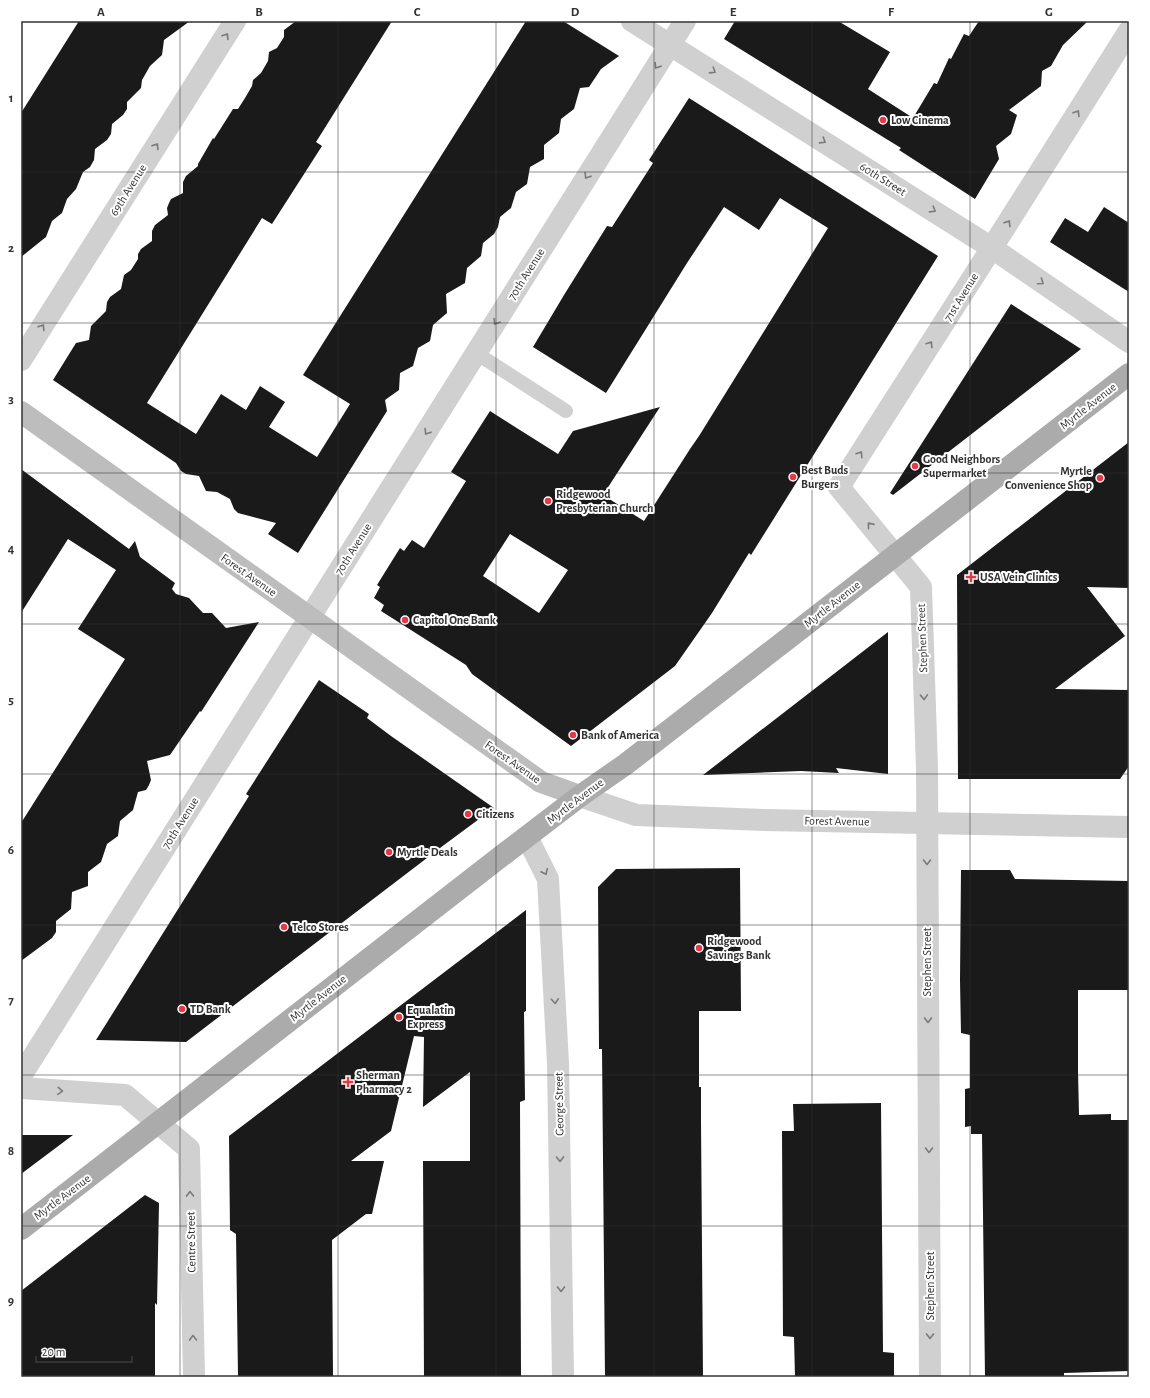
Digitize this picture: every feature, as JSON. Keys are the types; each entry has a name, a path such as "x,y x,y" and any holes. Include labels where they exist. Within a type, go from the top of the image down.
{"main road":[{"name":"Myrtle Avenue","path":"21,1229 580,796 632,759 1129,374"}],"street":[{"name":"69th Avenue","path":"21,360 235,21"},
{"name":"60th Street","path":"632,21 992,248 1129,342"},
{"name":"70th Avenue","path":"21,1076 685,21"},
{"name":"71st Avenue","path":"895,555 839,487 1129,31"},
{"name":"Forest Avenue","path":"21,412 541,782 636,814 764,820 1129,827"},
{"name":"Stephen Street","path":"895,555 921,587 927,768 930,1377"},
{"name":"George Street","path":"527,837 548,879 558,1063 563,1377"},
{"name":"Centre Street","path":"21,1088 125,1095 189,1149 194,1377"}],"lane":[{"path":"476,353 566,411"}],"building":[{"path":"79,21 190,21 164,40 162,55 150,66 142,80 141,88 127,102 127,109 123,115 112,124 111,134 107,140 95,149 94,160 90,167 83,172 76,189 67,199 62,213 52,221 46,237 21,257 21,113"},
{"path":"296,21 392,21 316,142 322,146 272,224 262,218 147,403 196,434 221,394 246,410 260,386 285,402 269,427 317,457 350,404 303,375 526,21 563,21 619,56 601,69 589,87 580,88 574,109 561,119 559,133 544,145 544,159 530,167 527,184 516,192 511,208 500,217 498,227 494,234 483,243 481,256 467,268 465,283 446,294 447,313 433,325 430,341 418,348 413,366 400,373 399,390 385,400 387,411 298,553 268,534 276,523 238,513 234,509 230,499 217,492 206,491 199,476 186,474 181,471 176,463 53,380 76,343 89,340 91,326 106,311 107,302 110,297 121,289 124,275 131,270 138,259 138,254 141,249 152,241 152,231 155,225 168,215 167,208 171,199 183,193 183,182 186,176 198,166 213,138 214,139 233,109 238,109 252,86 253,80 261,73 268,61 269,52 277,48 284,37 284,30"},
{"path":"735,21 838,21 890,52 868,89 913,118 934,83 937,84 949,58 951,59 964,34 969,36 979,21 1088,21 1063,45 1051,66 1042,71 1041,86 1009,110 1017,115 1011,134 996,146 999,159 975,199 899,150 901,148 724,39"},
{"path":"689,98 938,256 751,555 749,553 712,613 675,666 571,746 472,674 466,665 381,611 384,605 374,598 380,587 377,585 400,548 404,551 412,540 424,548 466,481 451,472 490,411 558,454 573,431 660,407 603,495 644,521 699,436 828,228 780,198 759,230 724,207 687,263 606,393 533,347 607,226 612,227 653,163 649,160","holes":["510,534 568,570 539,613 483,576"]},
{"path":"1104,207 1129,223 1129,292 1050,242 1065,218 1088,232"},
{"path":"1011,304 1081,349 893,495 890,493"},
{"path":"1129,442 1129,588 1087,587 1125,636 1055,689 1129,690 1129,766 1120,779 958,779 957,575"},
{"path":"21,469 129,549 135,541 140,557 175,583 172,589 176,594 189,598 203,613 212,613 226,628 259,622 201,712 200,711 170,755 147,761 151,780 149,785 146,790 138,792 133,810 120,821 118,836 107,844 101,862 88,872 88,886 72,892 71,909 56,921 56,932 52,938 21,961 21,823 125,659 78,629 116,570 68,539 21,613"},
{"path":"888,632 888,774 836,768 839,773 801,771 703,775"},
{"path":"319,680 369,714 367,718 391,736 494,808 186,1042 96,1040 249,796 246,794"},
{"path":"740,868 741,1011 699,1011 703,1377 605,1377 602,1049 599,1049 598,887 616,869"},
{"path":"961,870 1010,870 1015,879 1129,881 1129,990 1078,990 1078,1071 1079,1115 1111,1114 1111,1120 1129,1120 1129,1371 1064,1373 1064,1377 985,1377 982,1134 971,1134 971,1126 965,1127 965,1089 970,1088 970,1035 961,1033"},
{"path":"526,910 526,1011 524,1012 525,1100 520,1102 521,1377 424,1377 423,1161 470,1161 470,1072 423,1107 424,1037 414,1036 391,1131 351,1161 384,1161 372,1214 366,1214 332,1240 333,1377 238,1377 236,1234 230,1230 229,1136"},
{"path":"881,1103 883,1352 894,1353 894,1377 795,1377 794,1337 783,1336 782,1131 794,1131 793,1104"},
{"path":"21,1135 73,1135 21,1174"},
{"path":"145,1195 159,1203 157,1305 155,1303 155,1377 21,1377 21,1291"}],"place":[{"name":"Low Cinema","path":"883,120"},
{"name":"Good Neighbors Supermarket","path":"915,466"},
{"name":"Best Buds Burgers","path":"793,477"},
{"name":"Myrtle Convenience Shop","path":"1100,478"},
{"name":"Ridgewood Presbyterian Church","path":"548,501"},
{"name":"USA Vein Clinics","path":"971,577"},
{"name":"Capitol One Bank","path":"405,620"},
{"name":"Bank of America","path":"573,735"},
{"name":"Citizens","path":"468,814"},
{"name":"Myrtle Deals","path":"389,852"},
{"name":"Telco Stores","path":"284,927"},
{"name":"Ridgewood Savings Bank","path":"699,948"},
{"name":"TD Bank","path":"182,1009"},
{"name":"Equalatin Express","path":"399,1017"},
{"name":"Sherman Pharmacy 2","path":"348,1082"}]}
